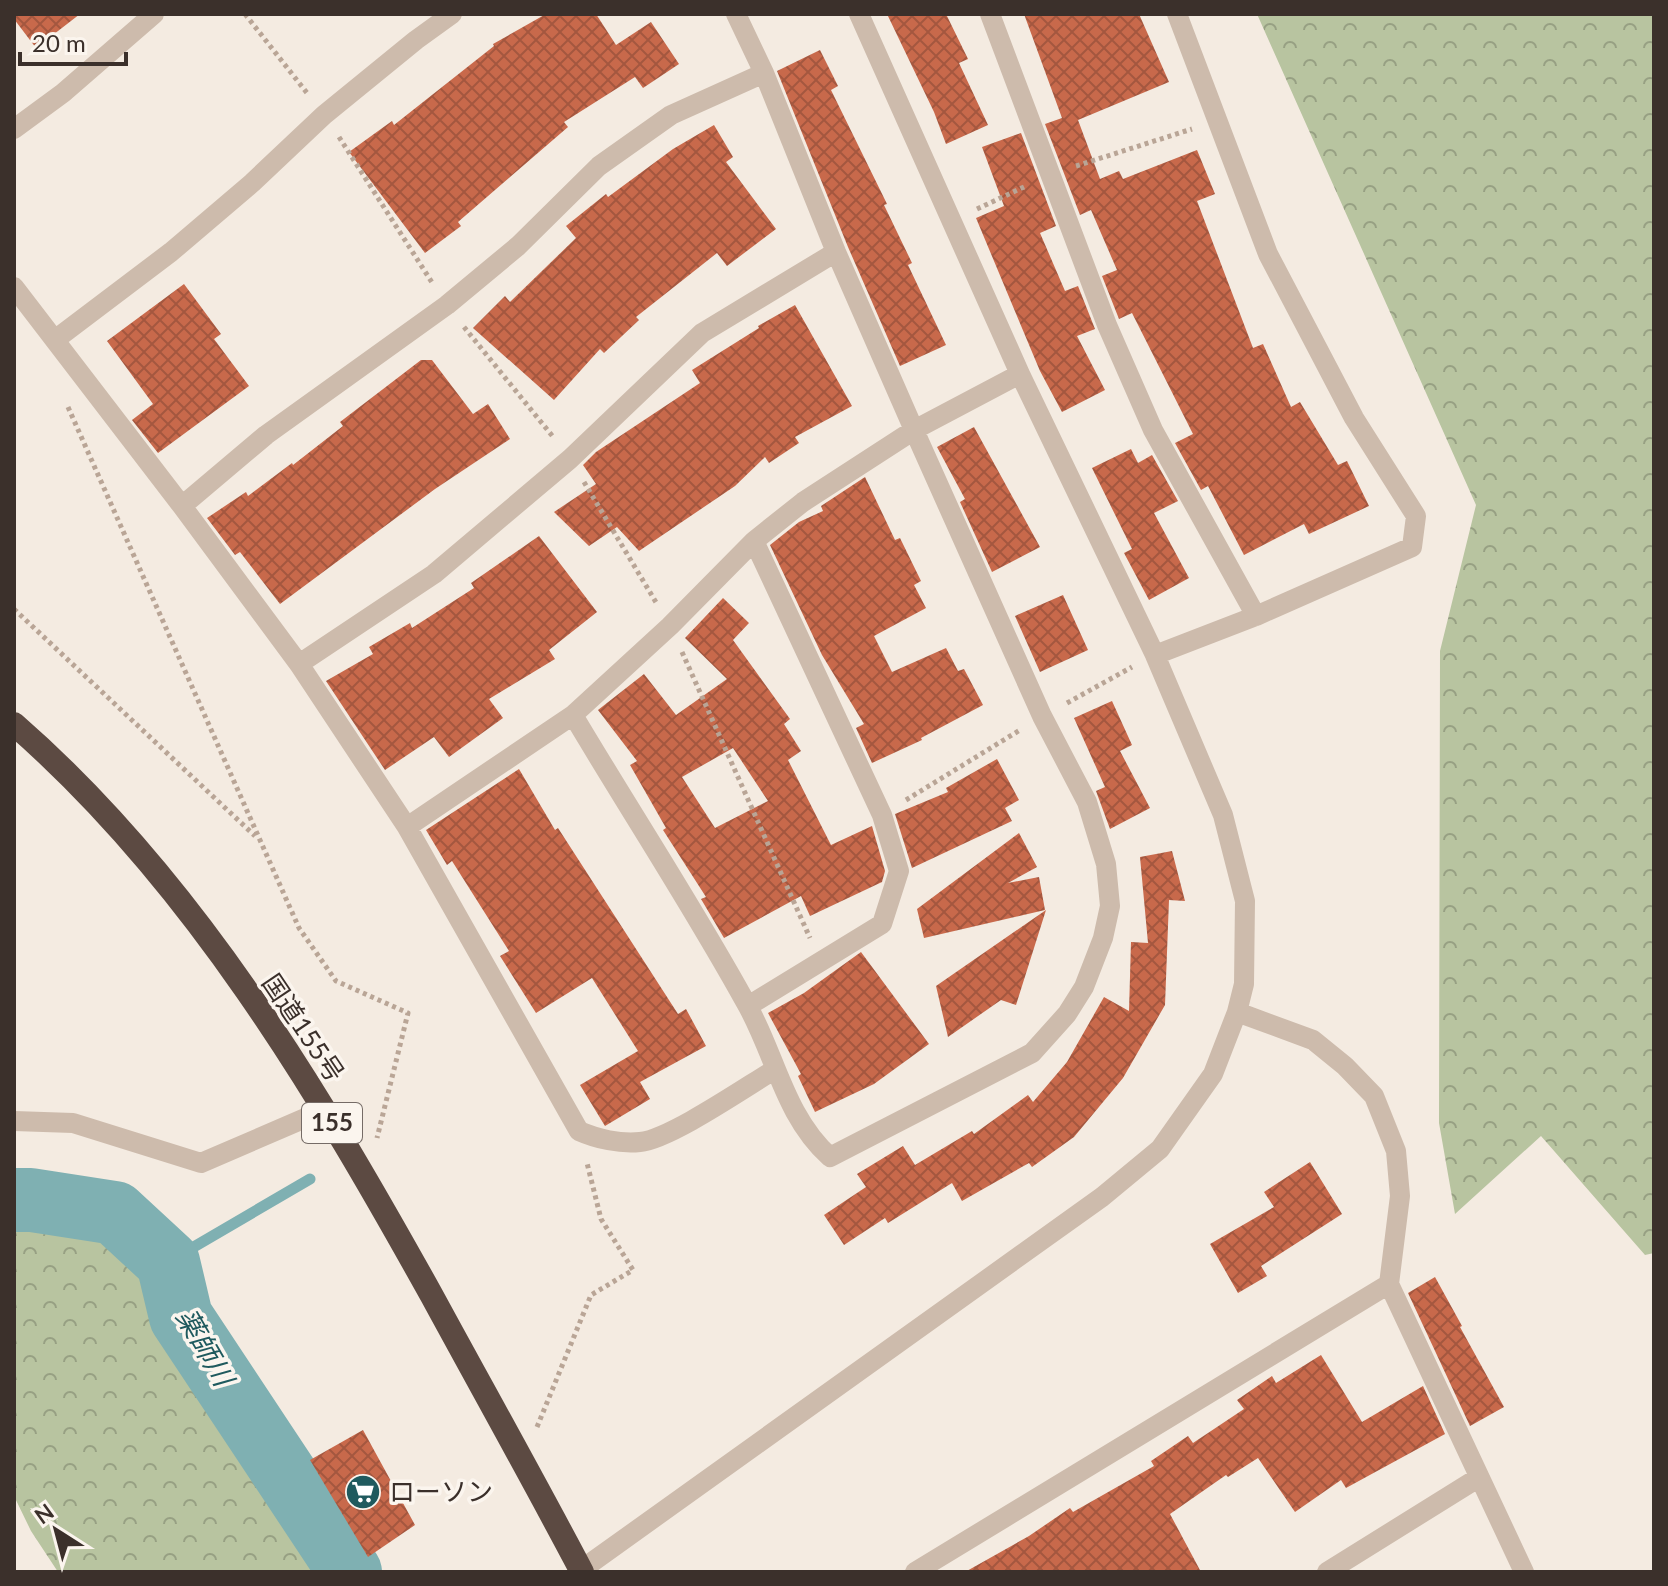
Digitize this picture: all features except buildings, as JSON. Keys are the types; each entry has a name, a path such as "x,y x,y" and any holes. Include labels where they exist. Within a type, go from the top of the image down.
{"highway":[{"name":"国道155号","path":"14,724 83,789 165,881 243,987 367,1180 582,1571"}],"street":[{"path":"14,129 63,93 154,14"},
{"path":"56,339 171,252 252,183 324,115 452,14"},
{"path":"573,715 748,1006 774,1070 813,1142 830,1157 1032,1053 1067,1014 1084,987 1103,938 1110,906 1106,864 1087,802 1042,716 914,430 836,252 764,73 736,14"},
{"path":"582,1571 1102,1197 1160,1149 1213,1074 1237,1012 1244,984 1245,901 1223,815 1155,655 1020,374 859,14"},
{"path":"990,14 1107,325 1153,430 1256,616"},
{"path":"1155,655 1256,616 1412,547 1416,516 1354,418 1268,254 1177,14"},
{"path":"182,506 266,435 447,305 518,246 599,166 671,115 764,73"},
{"path":"299,664 434,574 570,459 702,333 836,252"},
{"path":"14,287 299,664 407,827 579,1131 593,1137 641,1142 664,1135 774,1070"},
{"path":"407,827 573,715 670,626 754,541 803,502 914,430 1020,374"},
{"path":"748,1006 882,924 899,871 882,815 754,541"},
{"path":"1237,1012 1313,1040 1345,1066 1374,1096 1396,1151 1399,1181 1400,1196 1389,1284 1524,1572"},
{"path":"14,1121 73,1123 201,1163 324,1110"},
{"path":"915,1572 1389,1284"},
{"path":"1327,1572 1478,1478"}],"path":[{"path":"951,221 1050,175 1218,121"},
{"path":"76,368 61,391 299,928 336,981 408,1013 367,1180"},
{"path":"14,609 258,838"},
{"path":"523,1462 591,1295 633,1270 601,1219 579,1131"}],"green space":[{"path":"1257,14 1654,14 1654,1253 1645,1255 1541,1136 1455,1214 1439,1123 1440,651 1476,505"},
{"path":"14,1219 91,1221 196,1260 222,1342 218,1407 328,1572 58,1572 31,1531 14,1496"}],"waterway":[{"path":"168,1262 310,1179"},
{"name":"薬師川","path":"14,1200 115,1213 168,1262 181,1317 350,1572"}],"place":[{"name":"ローソン","path":"363,1492"}]}
